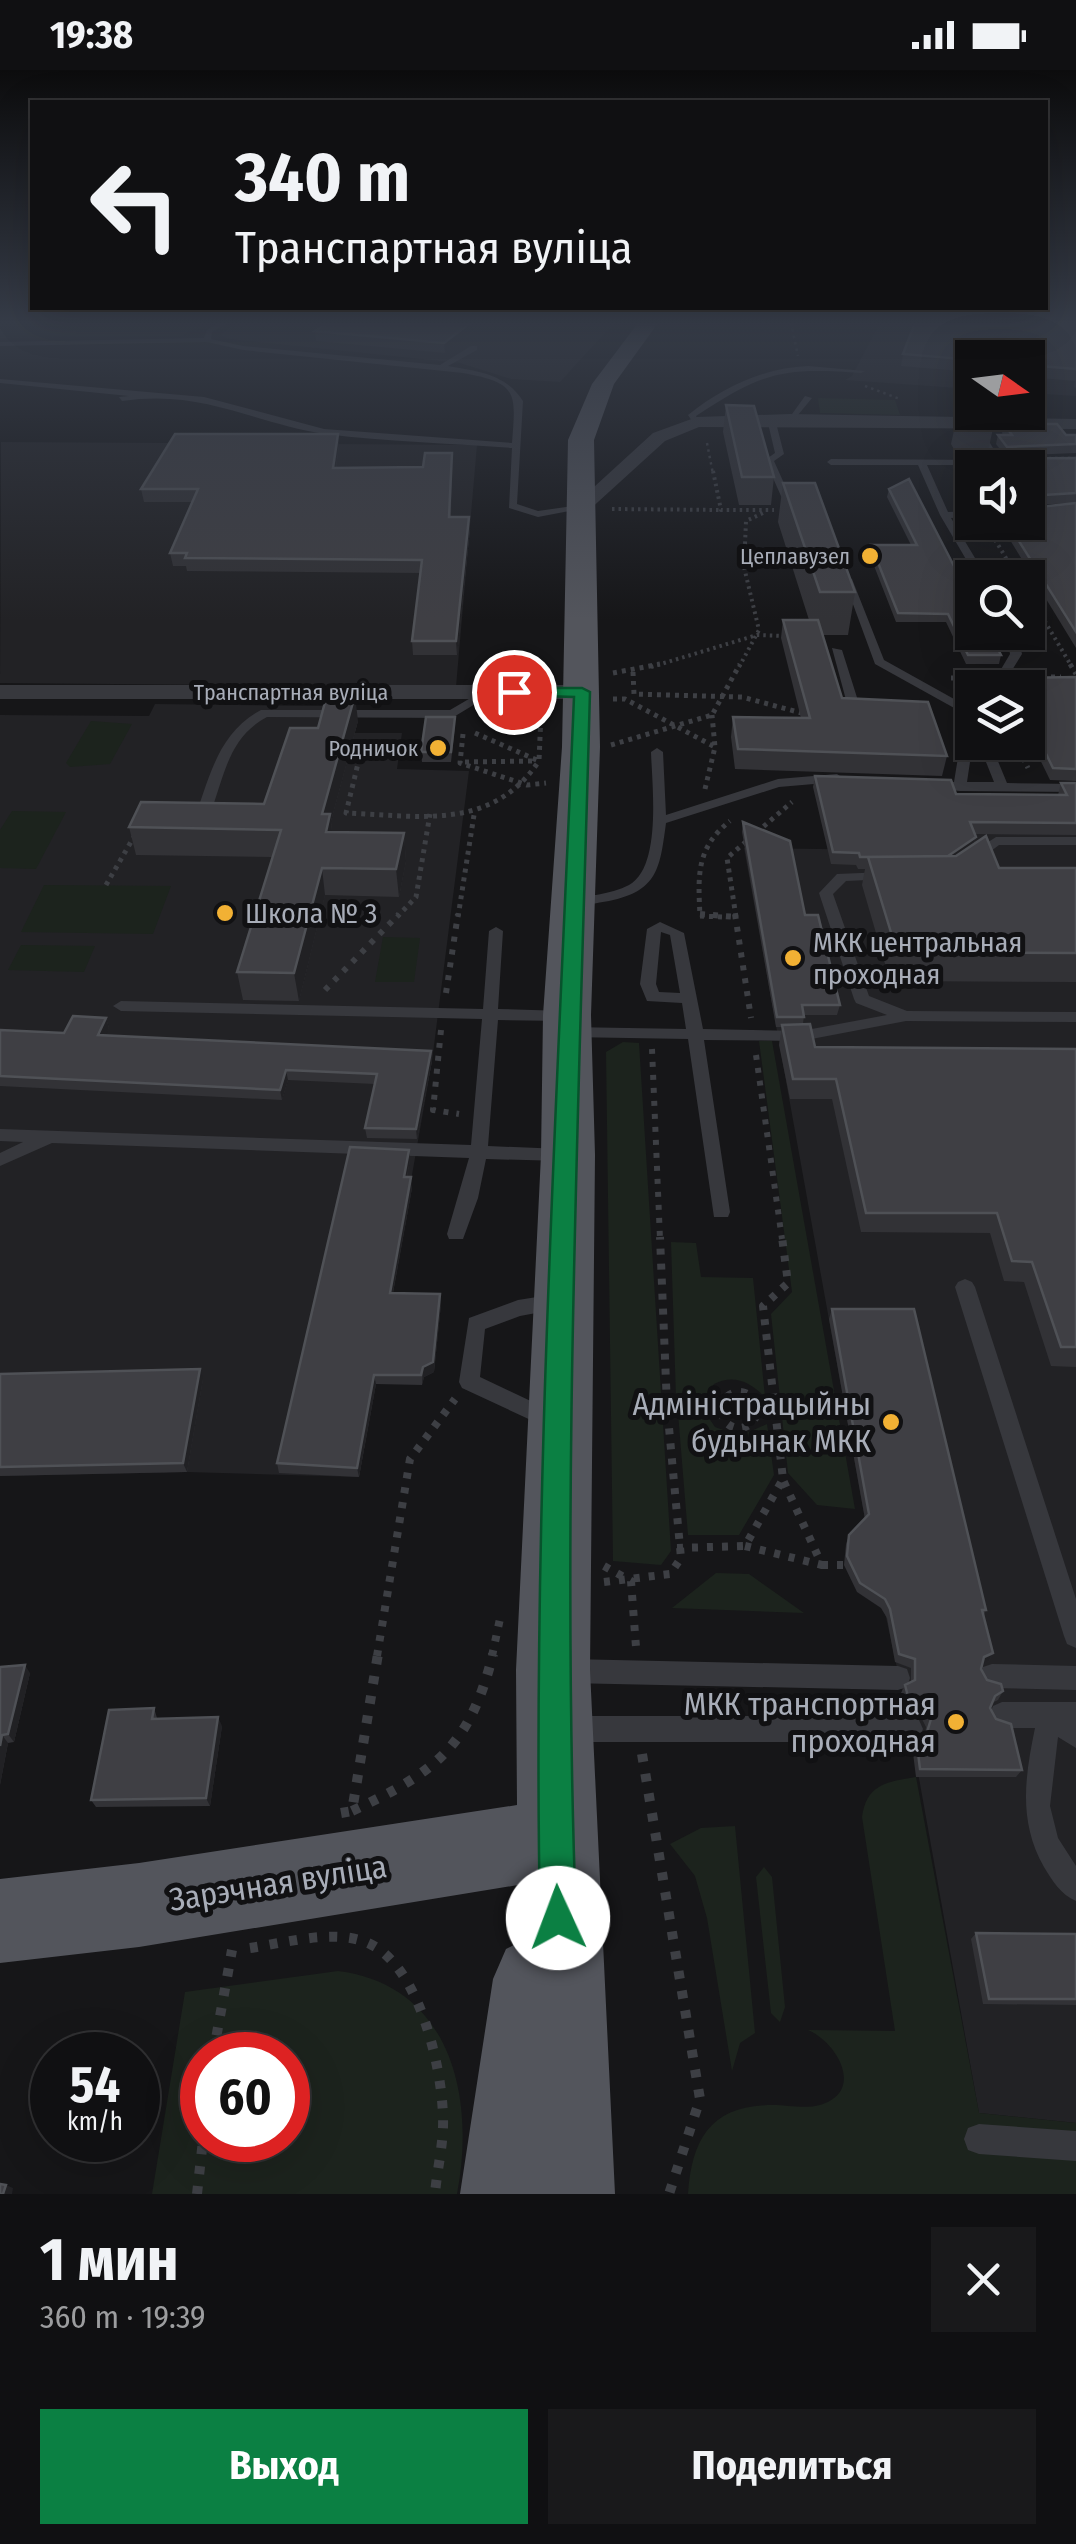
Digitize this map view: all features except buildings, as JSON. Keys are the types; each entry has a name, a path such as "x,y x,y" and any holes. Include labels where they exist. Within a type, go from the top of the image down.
{"main road":[{"path":"587,422 581,440 591,492"},
{"path":"568,2194 553,1700 557,1424 568,1155 572,903 596,687 591,492 596,438 604,422"},
{"path":"507,2194 555,1839"},
{"name":"Зарэчная вуліца","path":"0,1921 158,1902 555,1839"}],"street":[{"path":"591,492 675,428 697,422"},
{"path":"1045,424 1076,424"},
{"path":"591,492 608,466 631,463"},
{"name":"Транспартная вуліца","path":"0,692 486,692 596,687"}],"lane":[{"path":"291,422 324,431 516,446"},
{"path":"518,422 512,506 538,514 591,492"},
{"path":"773,422 780,454 769,460 788,503 810,513"},
{"path":"831,462 955,462"},
{"path":"921,462 945,515 973,560"},
{"path":"945,515 955,515"},
{"path":"845,572 879,662 955,704"},
{"path":"836,650 855,711 873,711"},
{"path":"200,822 232,734 252,718 264,713 452,714 486,692"},
{"path":"940,712 955,712"},
{"path":"572,903 641,888 650,877 660,821 657,752"},
{"path":"960,786 964,760"},
{"path":"991,760 1002,787"},
{"path":"660,821 778,783 850,779"},
{"path":"923,784 1076,788"},
{"path":"949,876 996,841 1076,841"},
{"path":"896,876 842,876 826,893 862,999 906,1016"},
{"path":"456,1234 472,1197 482,1149 487,1014 496,931"},
{"path":"690,998 720,1212"},
{"path":"121,1006 487,1014 651,1033 801,1036 906,1016 1076,1017"},
{"path":"0,1135 568,1155"},
{"path":"0,1160 52,1136"},
{"path":"965,1287 1076,1636"},
{"path":"557,1424 469,1382 476,1324 518,1308 562,1301"},
{"path":"553,1700 638,1673 898,1678"},
{"path":"992,1676 1076,1678"},
{"path":"553,1700 638,1728 910,1728"},
{"path":"1002,1715 1063,1716"},
{"path":"1063,1716 1076,1734"},
{"path":"1063,1716 1035,1793 1037,1830 1058,1867 1076,1887"},
{"path":"979,2139 1076,2146"}],"path":[{"path":"694,443 709,444 721,510"},
{"path":"1045,458 1076,458"},
{"path":"591,492 610,508 785,510 760,513 744,527 748,552 745,569 757,635 712,715 715,747 700,807 730,822"},
{"path":"610,508 624,496"},
{"path":"1045,622 1076,676 1045,677"},
{"path":"527,785 539,761 596,687 757,635 870,639"},
{"path":"628,701 634,694 634,672"},
{"path":"903,678 955,680"},
{"path":"1045,681 1060,684"},
{"path":"596,687 715,747"},
{"path":"634,694 742,697 797,715 815,715"},
{"path":"608,746 651,728 672,727 712,715"},
{"path":"475,733 539,761"},
{"path":"460,762 463,734"},
{"path":"608,734 608,765"},
{"path":"342,747 362,747 346,813 474,814 527,785 546,783"},
{"path":"460,762 539,761"},
{"path":"460,762 527,785"},
{"path":"822,1565 783,1479 763,1306 788,1283 726,858 789,804 801,795 820,791 832,778"},
{"path":"774,808 789,804"},
{"path":"304,1010 416,897 430,814"},
{"path":"474,814 442,1013 432,1110 458,1113 482,1149"},
{"path":"736,917 700,916 699,851 708,837 744,817"},
{"path":"106,886 144,818 200,822"},
{"path":"643,1575 670,1574 681,1558 677,1548 668,1406 651,1033"},
{"path":"738,1392 755,1400 760,1411 755,1422 744,1427 730,1424 719,1408 727,1395 738,1392"},
{"path":"352,1811 410,1459 456,1398"},
{"path":"668,1406 719,1408"},
{"path":"760,1411 774,1411"},
{"path":"746,1546 783,1479"},
{"path":"603,1546 603,1566 632,1581 638,1673"},
{"path":"677,1548 746,1546 822,1565 844,1565"},
{"path":"320,1818 352,1811 433,1772 464,1736 487,1686 504,1593"},
{"path":"638,1728 700,2099 669,2194"},
{"path":"217,2032 230,1950 317,1940 370,1943 399,1966 421,2006 443,2116 435,2194"},
{"path":"197,2194 201,2162"}],"shaded area":[{"path":"1,442 477,445 456,687 0,683"},
{"path":"155,704 331,706 324,733 402,733 397,769 469,771 432,1061 359,1477 187,1472 0,1476 0,715 149,716"},
{"path":"91,721 132,724 110,764 70,767 66,763"},
{"path":"1076,797 1076,2123 979,2113 910,1728 866,1525 744,848 897,850"},
{"path":"12,811 66,812 36,869 0,868 0,830"},
{"path":"44,885 171,886 153,934 21,932"},
{"path":"383,937 420,938 414,982 375,982"},
{"path":"21,945 95,946 84,972 8,970"},
{"path":"759,1041 772,1041 855,1509 817,1505 788,1473 771,1314 792,1292"},
{"path":"623,1042 639,1043 671,1551 661,1565 613,1561 606,1052"},
{"path":"671,1242 696,1243 701,1277 753,1278 765,1397 748,1384 728,1380 714,1384 704,1400 676,1398"},
{"path":"678,1413 706,1414 715,1427 740,1436 767,1424 774,1475 739,1535 688,1535"},
{"path":"716,1573 749,1574 804,1613 672,1608"},
{"path":"916,1777 979,2113 1076,2123 1076,2194 688,2194 694,2156 709,2128 720,2118 752,2106 820,2105 834,2099 841,2090 844,2079 837,2056 808,2030 895,2031 862,1817 873,1791"},
{"path":"735,1826 755,2033 740,2043 732,2071 707,1918 695,1876 670,1844 701,1828"},
{"path":"764,1867 772,1877 785,2007 780,2022 771,2013 756,1877"},
{"path":"338,1971 376,1981 407,1998 430,2022 447,2051 457,2084 462,2157 457,2194 152,2194 185,1992"}],"place":[{"name":"Цеплавузел","path":"870,556"},
{"name":"Родничок","path":"438,748"},
{"name":"Школа № 3","path":"225,913"},
{"name":"МКК центральная проходная","path":"793,958"},
{"name":"Адміністрацыйны будынак МКК","path":"891,1422"},
{"name":"МКК транспортная проходная","path":"956,1722"}],"route":[{"path":"514,692 582,692 557,1424 553,1729 558,1918"}]}
